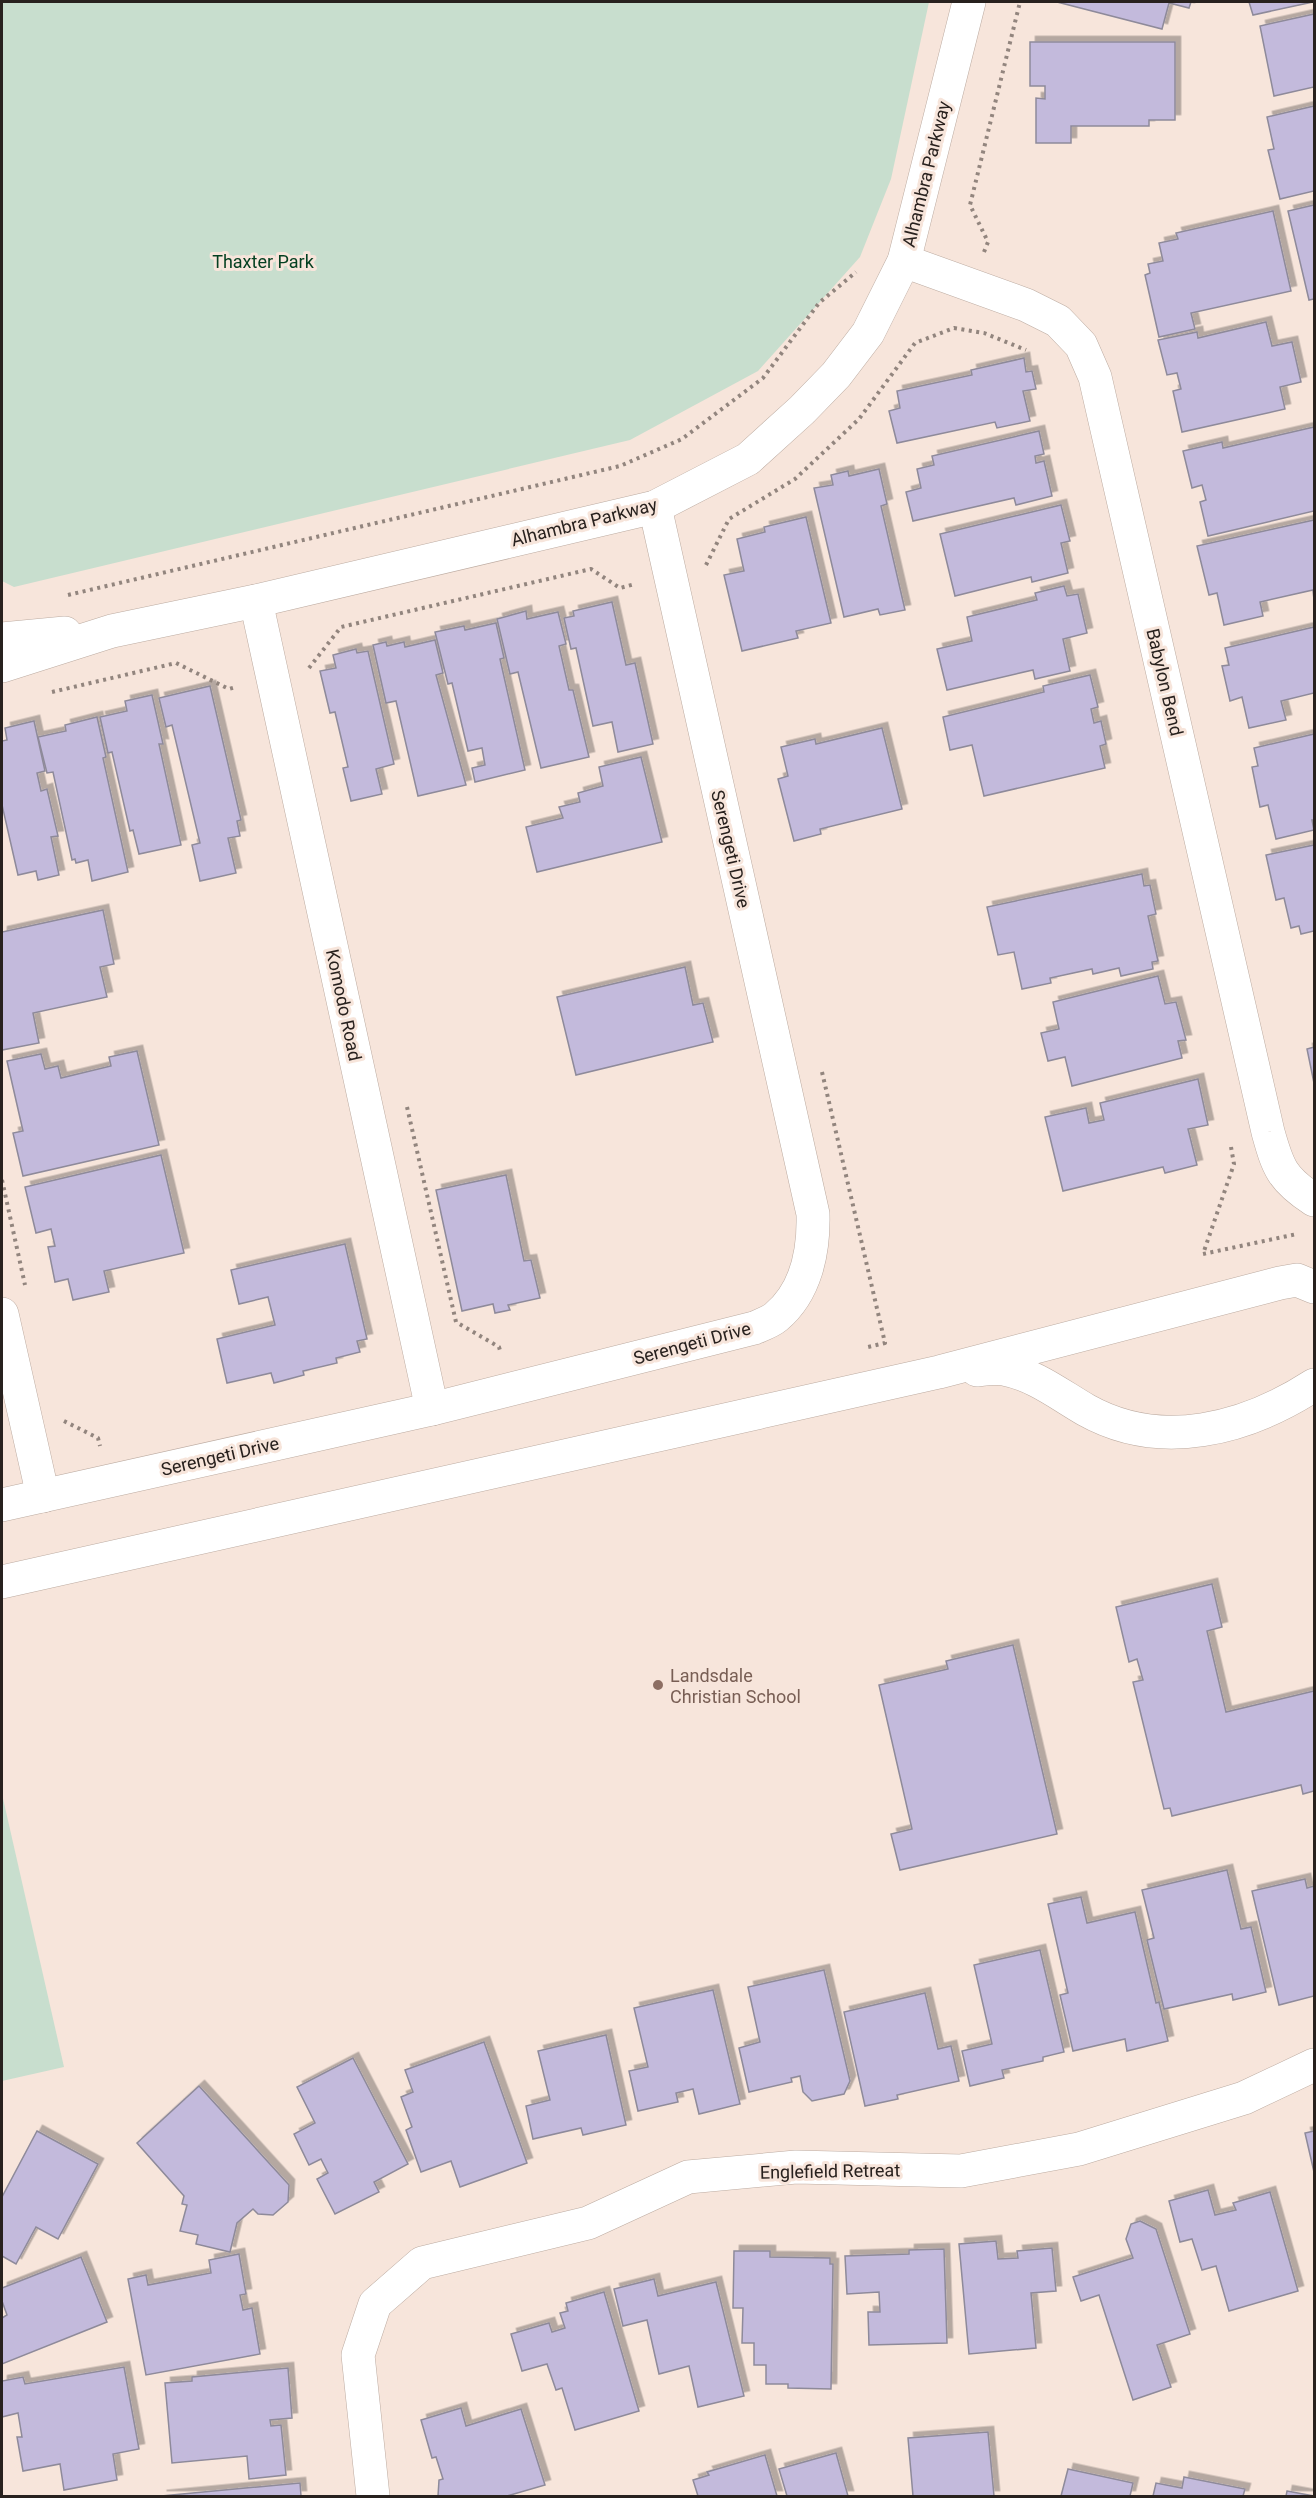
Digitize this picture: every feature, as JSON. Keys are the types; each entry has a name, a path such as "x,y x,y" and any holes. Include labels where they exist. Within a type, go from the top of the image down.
{"street":[{"name":"Alhambra Parkway","path":"2,666 112,631 256,600 655,507 748,459 802,410 836,375 868,333 904,261 969,2"},
{"name":"Babylon Bend","path":"904,261 1026,305 1058,321 1081,345 1095,377 1268,1132 1277,1164 1293,1186 1314,1200"},
{"name":"Serengeti Drive","path":"2,1505 432,1409 754,1328 775,1318 789,1302 802,1282 810,1260 814,1237 813,1214 655,507"},
{"name":"Komodo Road","path":"256,600 432,1409"},
{"name":"Alhambra Parkway","path":"2,639 112,631"},
{"path":"2,1582 939,1372 1280,1282 1297,1281 1314,1287"},
{"path":"2,1314 43,1496"},
{"path":"939,1372 1003,1369 1026,1376 1088,1411 1121,1426 1170,1434 1209,1430 1247,1420 1288,1402 1314,1385"},
{"name":"Englefield Retreat","path":"373,2496 358,2355 375,2304 422,2263 588,2223 688,2177 796,2167 961,2171 1079,2149 1244,2098 1314,2065"}],"path":[{"path":"954,328 988,242 970,205 1020,2"},
{"path":"59,597 620,466 682,439 763,378 819,303 861,268"},
{"path":"48,693 176,663 229,689 307,670 341,627 591,569 620,588 705,566 729,519 795,479 859,419 915,343 954,328 984,333 1033,352"},
{"path":"821,1065 885,1343 862,1348"},
{"path":"406,1101 456,1322 499,1347 510,1389"},
{"path":"1230,1142 1234,1164 1203,1254 1303,1232"},
{"path":"2,1180 27,1293"},
{"path":"55,1416 99,1438 108,1481"}],"green space":[{"name":"Thaxter Park","path":"2,2 929,2 891,179 860,257 758,371 630,440 14,587 2,581"},
{"path":"2,1794 64,2067 2,2081"}],"building":[{"path":"1057,2 1191,2 1189,8 1169,3 1162,29"},
{"path":"1249,2 1313,2 1253,15"},
{"path":"1314,14 1314,87 1274,96 1260,26"},
{"path":"1030,42 1175,42 1175,120 1149,120 1149,126 1071,126 1071,143 1036,143 1036,98 1045,99 1045,86 1030,86"},
{"path":"1314,106 1314,191 1280,199 1268,150 1274,149 1267,117"},
{"path":"1314,205 1314,299 1309,300 1288,211"},
{"path":"1273,211 1291,291 1191,313 1195,329 1159,337 1145,275 1150,273 1148,264 1163,261 1159,243 1178,239 1176,233"},
{"path":"1266,322 1272,346 1292,342 1301,382 1280,387 1285,409 1182,432 1173,391 1181,389 1177,373 1167,375 1158,340 1197,332 1198,338"},
{"path":"1024,358 1026,372 1032,371 1036,389 1023,391 1030,421 997,428 995,422 897,443 889,411 900,408 897,391 972,375 971,370"},
{"path":"1314,427 1314,511 1208,536 1200,502 1206,500 1202,485 1192,488 1183,451 1222,442 1223,448"},
{"path":"1039,431 1044,454 1035,456 1036,463 1044,461 1052,496 1016,505 1014,498 913,521 906,492 921,488 917,469 934,465 932,456"},
{"path":"879,469 887,504 881,506 905,610 880,615 878,609 844,617 814,488 833,485 831,475 848,471 849,476"},
{"path":"1061,505 1070,541 1061,543 1068,573 1032,582 1031,577 955,596 940,534"},
{"path":"806,517 831,623 796,631 798,638 742,651 724,575 744,571 737,539 765,532 764,527"},
{"path":"1314,520 1314,600 1313,590 1260,602 1263,616 1224,625 1217,593 1209,595 1197,546"},
{"path":"1064,586 1067,596 1078,594 1087,633 1063,639 1070,671 1035,679 1033,670 947,690 937,649 972,641 967,617 1037,600 1035,593"},
{"path":"612,602 626,665 635,663 653,744 618,752 612,722 593,726 576,648 571,649 564,618 574,616 573,611"},
{"path":"526,611 527,619 558,612 566,644 559,646 569,690 573,690 589,757 541,768 518,672 510,674 497,619"},
{"path":"496,623 504,658 500,659 525,770 475,782 472,768 485,765 482,748 468,751 452,683 448,684 435,632 464,626 465,630"},
{"path":"1314,627 1314,693 1281,701 1286,720 1249,728 1242,697 1230,701 1222,666 1229,665 1225,648"},
{"path":"435,640 443,673 436,675 466,785 418,796 396,701 386,703 373,645 386,642 387,646 404,642 405,647"},
{"path":"356,649 357,653 368,651 394,764 376,769 382,794 351,801 343,768 348,767 335,712 330,713 320,671 336,668 333,655"},
{"path":"1090,675 1098,707 1091,709 1094,723 1101,721 1106,744 1100,746 1105,768 984,796 972,745 950,750 943,717 1044,692 1043,686"},
{"path":"210,686 241,820 237,821 240,836 228,838 236,873 200,881 192,845 200,843 172,725 166,727 159,698"},
{"path":"152,695 163,744 159,744 181,845 139,854 133,830 130,831 112,752 108,753 100,717 127,711 125,701"},
{"path":"97,717 106,757 103,758 128,872 92,881 88,860 76,863 75,859 72,860 53,772 47,773 38,737 66,731 65,725"},
{"path":"34,721 45,771 37,773 41,791 47,789 58,836 51,837 59,875 38,880 36,871 18,875 2,805 2,741 7,740 5,728"},
{"path":"882,728 902,809 820,829 821,834 794,841 778,779 788,776 781,747 815,739 816,744"},
{"path":"1314,734 1314,820 1312,820 1314,830 1276,839 1268,805 1260,807 1252,767 1258,766 1254,748"},
{"path":"641,757 662,842 537,872 526,827 563,818 559,807 580,802 578,793 603,786 599,767"},
{"path":"1314,845 1314,931 1301,934 1299,926 1291,928 1284,898 1276,900 1266,855"},
{"path":"1142,874 1144,886 1150,885 1156,914 1148,916 1158,961 1152,962 1153,969 1121,976 1119,968 1093,974 1092,969 1050,978 1051,983 1022,989 1014,952 998,955 987,907"},
{"path":"103,910 114,964 100,967 107,997 33,1013 39,1043 2,1050 2,932"},
{"path":"685,967 693,1005 703,1003 713,1042 576,1075 557,997"},
{"path":"1158,976 1165,1004 1176,1002 1186,1040 1178,1041 1182,1058 1072,1086 1065,1057 1048,1061 1041,1033 1059,1029 1053,1002"},
{"path":"1314,1047 1314,1083 1307,1049"},
{"path":"137,1051 159,1145 23,1176 13,1133 23,1131 7,1061 41,1054 45,1069 58,1066 61,1078 111,1066 109,1057"},
{"path":"1198,1079 1208,1125 1188,1129 1197,1165 1165,1173 1163,1167 1063,1191 1045,1117 1086,1108 1089,1123 1104,1120 1100,1103"},
{"path":"161,1155 184,1253 104,1271 109,1292 73,1300 68,1279 55,1282 48,1247 55,1246 51,1229 36,1233 25,1187"},
{"path":"506,1175 524,1261 531,1260 540,1298 508,1305 510,1310 495,1313 493,1304 462,1311 436,1190"},
{"path":"345,1244 367,1339 357,1341 360,1352 336,1358 337,1363 303,1371 304,1375 274,1383 271,1373 227,1383 217,1339 275,1325 268,1297 239,1304 231,1270"},
{"path":"1212,1584 1222,1627 1207,1631 1226,1712 1314,1691 1314,1791 1303,1794 1301,1785 1172,1816 1170,1808 1164,1809 1133,1682 1143,1680 1137,1659 1129,1662 1116,1607"},
{"path":"1013,1645 1057,1834 900,1870 891,1834 912,1829 879,1685 948,1669 946,1661"},
{"path":"1227,1870 1241,1929 1251,1927 1266,1992 1233,2000 1232,1994 1164,2009 1147,1940 1154,1938 1142,1890"},
{"path":"1305,1879 1307,1888 1314,1886 1314,1996 1279,2005 1252,1891"},
{"path":"1081,1897 1087,1923 1135,1912 1156,2003 1159,2002 1168,2041 1127,2051 1125,2039 1073,2051 1060,1995 1068,1993 1048,1904"},
{"path":"1040,1950 1064,2052 1043,2057 1043,2061 1002,2070 1004,2078 970,2086 962,2051 992,2044 974,1965"},
{"path":"824,1970 850,2081 844,2094 812,2101 803,2092 800,2076 791,2078 792,2082 749,2092 739,2048 760,2042 748,1987"},
{"path":"713,1990 740,2104 699,2114 693,2089 676,2093 678,2102 638,2111 629,2071 648,2067 634,2008"},
{"path":"925,1993 938,2049 951,2046 959,2081 897,2095 898,2099 865,2106 844,2012"},
{"path":"606,2035 626,2125 583,2135 581,2128 533,2139 526,2106 550,2100 538,2051"},
{"path":"484,2042 527,2163 460,2187 451,2161 421,2172 406,2130 412,2127 401,2097 413,2092 405,2070"},
{"path":"353,2058 408,2164 374,2182 379,2192 335,2214 317,2179 328,2173 321,2159 309,2165 294,2134 315,2123 297,2087"},
{"path":"199,2086 289,2185 288,2202 273,2215 258,2214 253,2209 237,2223 230,2252 196,2244 198,2235 180,2231 187,2205 182,2204 184,2196 137,2143"},
{"path":"37,2131 98,2164 58,2239 36,2227 16,2264 2,2256 2,2197"},
{"path":"1314,2131 1314,2172 1305,2133"},
{"path":"1208,2190 1215,2215 1236,2210 1233,2203 1270,2192 1298,2291 1229,2311 1216,2266 1202,2270 1192,2239 1180,2242 1169,2201"},
{"path":"1140,2221 1156,2229 1190,2334 1157,2345 1171,2387 1133,2400 1099,2295 1081,2301 1073,2277 1133,2258 1126,2239 1131,2224"},
{"path":"996,2241 998,2259 1018,2258 1017,2251 1052,2248 1056,2291 1031,2293 1036,2348 969,2354 959,2244"},
{"path":"944,2249 947,2343 869,2345 868,2312 880,2312 879,2292 847,2294 845,2256 909,2254 909,2250"},
{"path":"734,2251 770,2251 770,2257 830,2258 830,2264 833,2264 831,2389 788,2388 788,2384 766,2384 766,2365 754,2365 754,2343 742,2343 743,2308 733,2308"},
{"path":"239,2254 246,2294 240,2295 243,2310 252,2308 260,2354 146,2375 128,2279 146,2275 148,2285 211,2273 209,2260"},
{"path":"81,2257 107,2322 2,2364 2,2318 7,2315 2,2301 2,2288"},
{"path":"654,2279 658,2296 716,2282 744,2396 698,2407 689,2366 659,2374 647,2320 623,2326 614,2289"},
{"path":"604,2292 639,2411 575,2430 562,2388 556,2390 547,2364 522,2371 511,2334 549,2323 552,2332 565,2328 560,2313 568,2311 566,2303"},
{"path":"124,2367 139,2449 113,2454 117,2480 64,2490 60,2464 23,2471 17,2437 22,2437 18,2413 2,2417 2,2381 23,2377 25,2384"},
{"path":"288,2368 292,2418 270,2420 271,2426 281,2425 286,2475 249,2479 247,2456 172,2463 165,2383 192,2381 192,2377"},
{"path":"461,2408 466,2426 521,2409 545,2485 507,2496 438,2496 439,2480 443,2479 436,2457 432,2458 421,2420"},
{"path":"988,2432 994,2496 913,2496 908,2438"},
{"path":"836,2453 848,2496 787,2496 779,2469"},
{"path":"765,2455 777,2496 698,2496 693,2480 709,2475 707,2472"},
{"path":"1068,2469 1133,2483 1130,2496 1061,2496"},
{"path":"1184,2477 1245,2489 1243,2496 1153,2496 1156,2483 1182,2488"},
{"path":"300,2483 301,2496 161,2496"},
{"path":"1287,2491 1314,2496 1286,2496"}],"place":[{"name":"Landsdale Christian School","path":"658,1685"}]}
